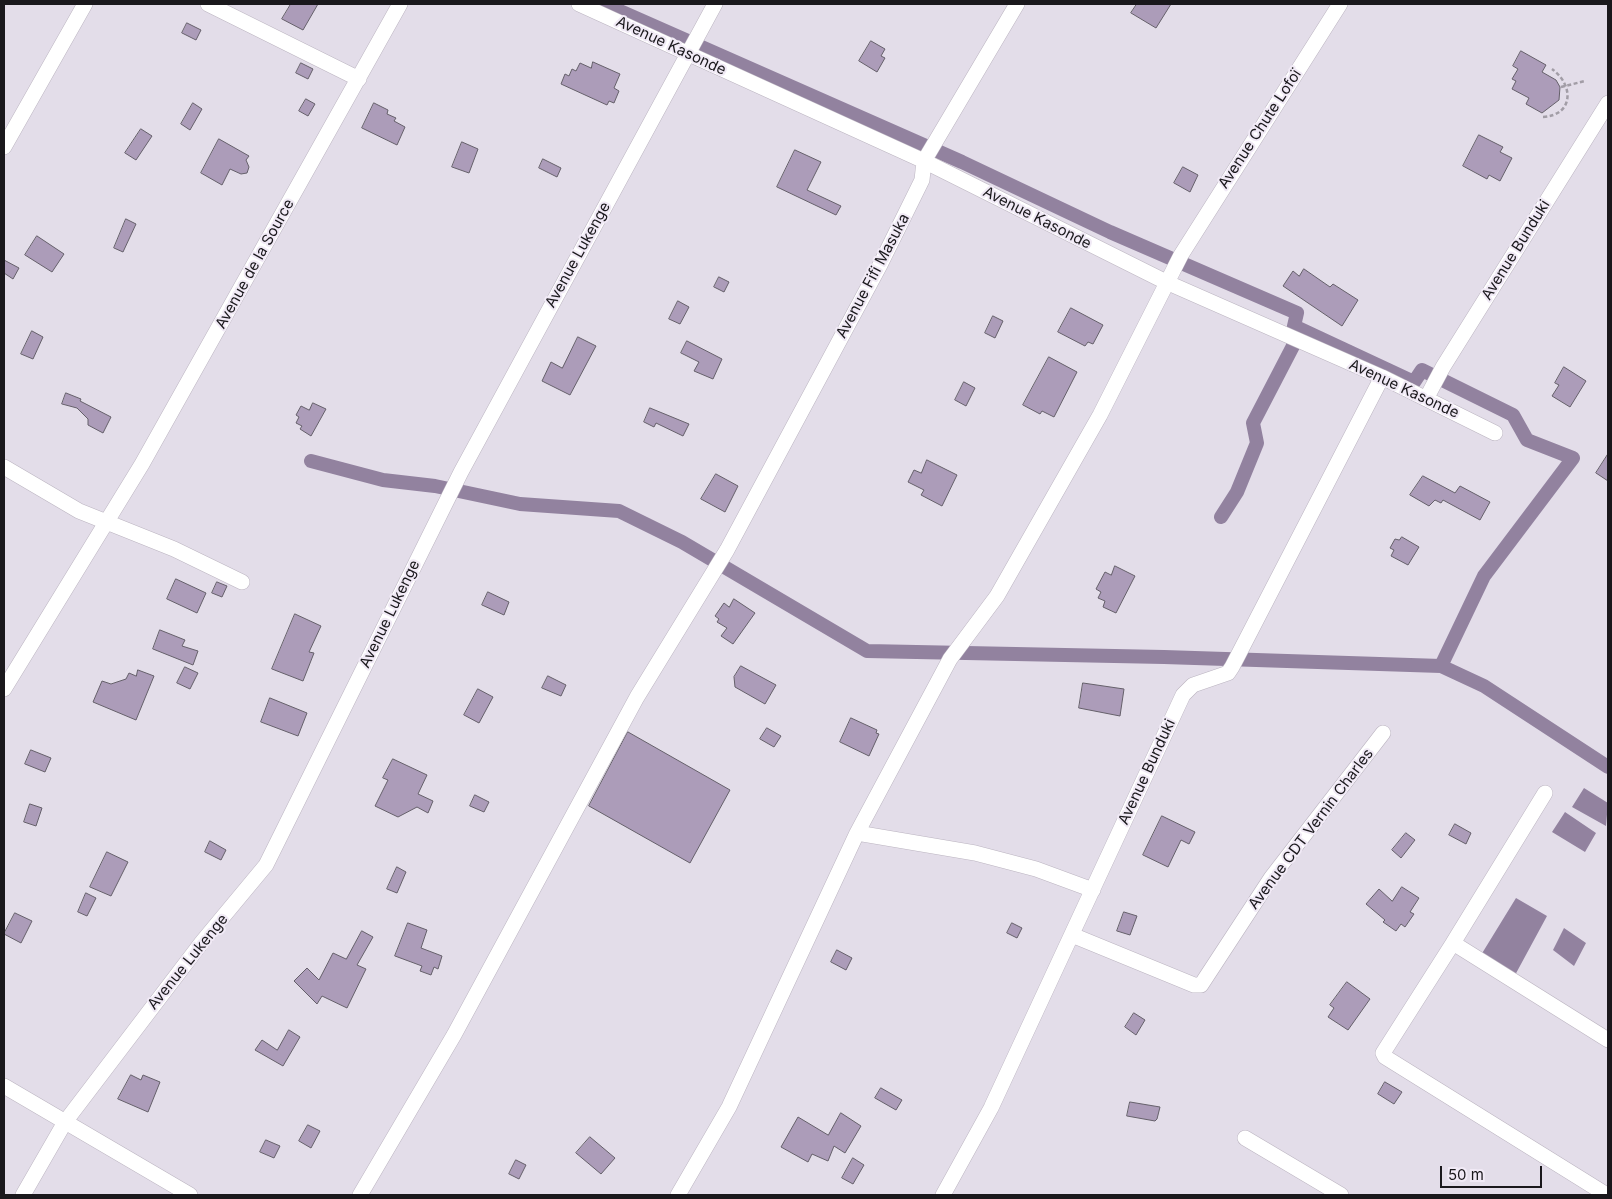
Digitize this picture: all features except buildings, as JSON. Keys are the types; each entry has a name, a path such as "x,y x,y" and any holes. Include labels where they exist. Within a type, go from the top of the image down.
{"street":[{"path":"4,147 85,4"},
{"path":"208,4 359,79"},
{"name":"Avenue de la Source","path":"4,689 142,464 400,4"},
{"name":"Avenue Kasonde","path":"579,4 924,161 1382,377 1429,393 1495,433"},
{"name":"Avenue Lukenge","path":"23,1195 65,1122 202,942 266,865 460,472 715,4"},
{"name":"Avenue Fifi Masuka","path":"360,1195 454,1035 637,697 727,550 880,265 922,180 924,161 1017,4"},
{"name":"Avenue Chute Lofoï","path":"678,1195 729,1107 857,834 950,659 997,596 1100,415 1181,255 1340,4"},
{"name":"Avenue Bunduki","path":"1429,393 1442,366 1608,103"},
{"name":"Avenue Bunduki","path":"943,1195 992,1108 1182,695 1193,685 1228,673 1382,377"},
{"path":"4,467 79,511 174,549 242,582"},
{"name":"Avenue CDT Vernin Charles","path":"1072,936 1194,985 1201,985 1271,878 1383,733"},
{"path":"1545,793 1384,1051 1385,1057 1607,1195"},
{"path":"857,834 975,853 1036,869 1093,890"},
{"path":"1453,942 1608,1040"},
{"path":"4,1086 190,1195"},
{"path":"1245,1138 1341,1195"}],"path":[{"path":"1543,117 1553,116 1565,104 1568,97 1562,76 1552,69"},
{"path":"1561,87 1585,81"}],"shaded area":[{"path":"1584,788 1608,803 1606,826 1572,807"},
{"path":"1565,812 1596,833 1585,852 1552,832"},
{"path":"1516,898 1547,916 1514,977 1481,955"},
{"path":"1564,928 1586,943 1574,966 1553,950"}],"waterway":[{"path":"604,4 962,162 1110,232 1297,313 1294,326 1414,382 1422,370 1513,415 1527,440 1573,458 1484,576 1441,666"},
{"path":"1221,517 1237,492 1257,443 1253,423 1293,346 1294,329"},
{"path":"311,461 383,480 435,486 520,504 619,511 682,542 867,651 1164,657 1441,666 1484,686 1608,767"}]}
